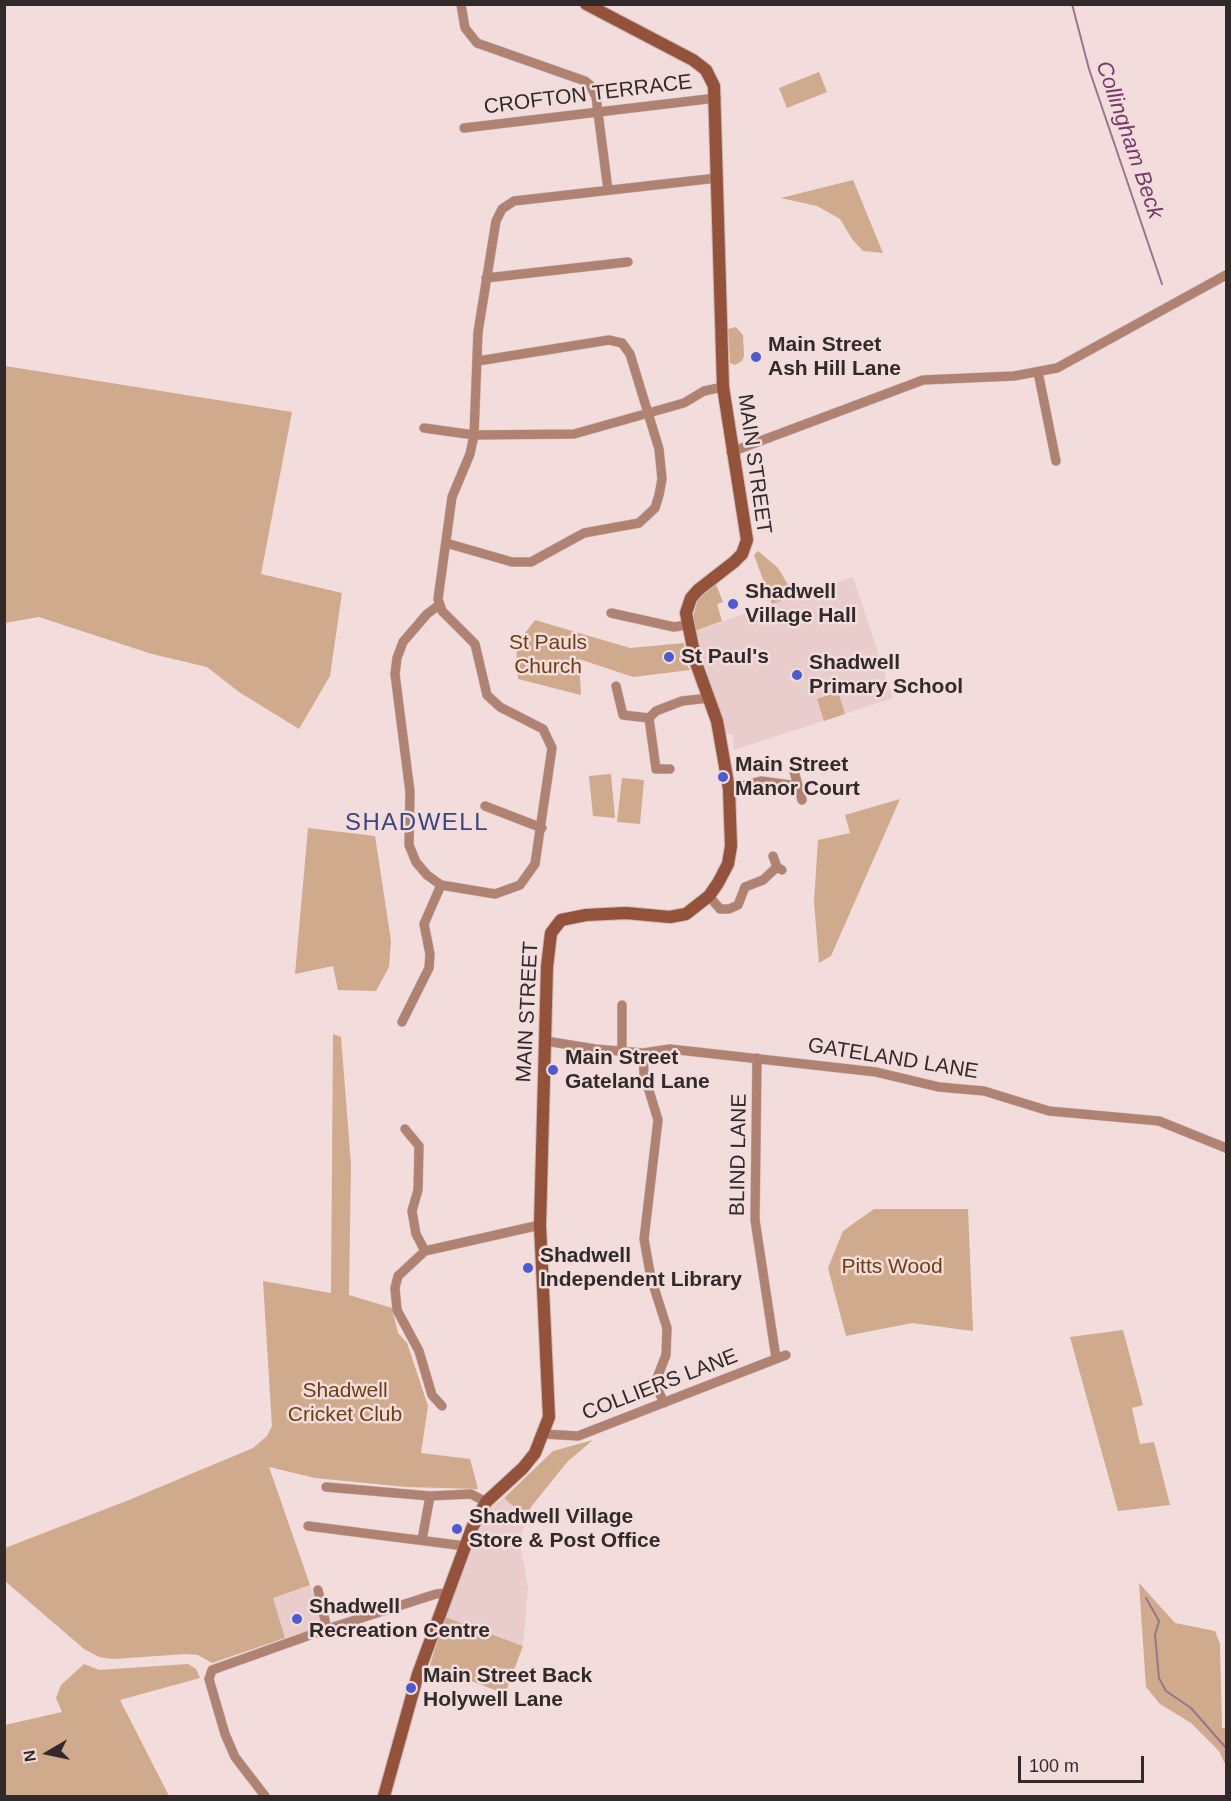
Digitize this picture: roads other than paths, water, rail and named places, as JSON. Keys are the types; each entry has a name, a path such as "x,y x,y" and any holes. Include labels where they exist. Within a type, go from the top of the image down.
{"street":[{"path":"461,4 465,28 477,43 585,81 593,91 608,190"},
{"name":"MAIN STREET","path":"384,1797 418,1674 465,1546 486,1502 523,1468 535,1453 544,1434 550,1397 540,1225 548,944 556,924 568,918 606,913 680,917 709,896 728,864 731,846 729,789 717,721 696,663 686,625 686,613 691,598 734,562 745,547 745,519 731,452 723,387 716,98 711,77 693,60 586,4"},
{"name":"CROFTON TERRACE","path":"465,128 716,98"},
{"path":"439,605 427,614 403,642 395,674 409,781 409,845 416,862 427,876 441,885 495,894 520,885 535,864 552,758 549,738 535,722 493,702 483,687 472,639 446,615 439,605 454,487 465,466 474,435 478,332 496,221 508,204 717,177"},
{"path":"486,278 628,262"},
{"path":"731,452 923,380 1038,372 1071,362 1227,275"},
{"path":"446,543 522,563 542,558 584,533 639,523 655,508 662,479 659,449 630,354 622,343 616,341 478,361"},
{"path":"1038,372 1056,461"},
{"path":"424,428 474,435 574,434 684,403 704,391 723,387"},
{"path":"611,613 674,627 686,625"},
{"path":"616,686 623,715 649,718"},
{"path":"649,718 656,711 682,701 709,698"},
{"path":"649,718 656,769 670,769"},
{"path":"794,771 802,801"},
{"path":"729,789 761,781 798,786"},
{"path":"485,806 542,828"},
{"path":"709,896 720,909 729,909 738,905 745,887 763,880 779,869 773,856"},
{"path":"402,1022 429,968 430,954 424,924 441,885"},
{"path":"622,1005 622,1051"},
{"name":"GATELAND LANE","path":"546,1041 643,1053 670,1049 876,1072 939,1087 984,1091 1024,1105 1072,1115 1159,1121 1227,1148"},
{"path":"643,1053 644,1074 658,1120 644,1239 651,1278 667,1328 666,1354 657,1378 657,1388 664,1403"},
{"name":"BLIND LANE","path":"757,1058 755,1220 781,1357"},
{"path":"405,1129 419,1146 418,1190 412,1211 416,1234 425,1251"},
{"path":"442,1406 432,1395 416,1343 397,1310 395,1288 398,1276 425,1251 540,1225"},
{"name":"COLLIERS LANE","path":"544,1434 578,1436 781,1357"},
{"path":"326,1487 430,1496 471,1494 486,1502"},
{"path":"422,1540 430,1496"},
{"path":"308,1526 465,1546"},
{"path":"318,1590 327,1629"},
{"path":"265,1797 235,1757 225,1734 209,1679 214,1668 327,1629 436,1594 447,1593"}],"waterway":[{"name":"Collingham Beck","path":"1072,4 1089,69 1162,284"},
{"path":"1146,1598 1159,1621 1155,1635 1159,1678 1166,1691 1191,1708 1226,1748"}],"place":[{"name":"Main Street Ash Hill Lane","path":"756,357"},
{"name":"Shadwell Village Hall","path":"733,604"},
{"name":"St Paul's","path":"669,657"},
{"name":"Shadwell Primary School","path":"797,675"},
{"name":"Main Street Manor Court","path":"723,777"},
{"name":"Main Street Gateland Lane","path":"553,1070"},
{"name":"Shadwell Independent Library","path":"528,1268"},
{"name":"Shadwell Village Store & Post Office","path":"457,1529"},
{"name":"Shadwell Recreation Centre","path":"297,1619"},
{"name":"Main Street Back Holywell Lane","path":"411,1688"}],"district":[{"name":"SHADWELL","path":"417,823"}],"park label":[{"name":"St Pauls Church","path":"548,655"},
{"name":"Pitts Wood","path":"892,1267"},
{"name":"Shadwell Cricket Club","path":"345,1403"}]}
